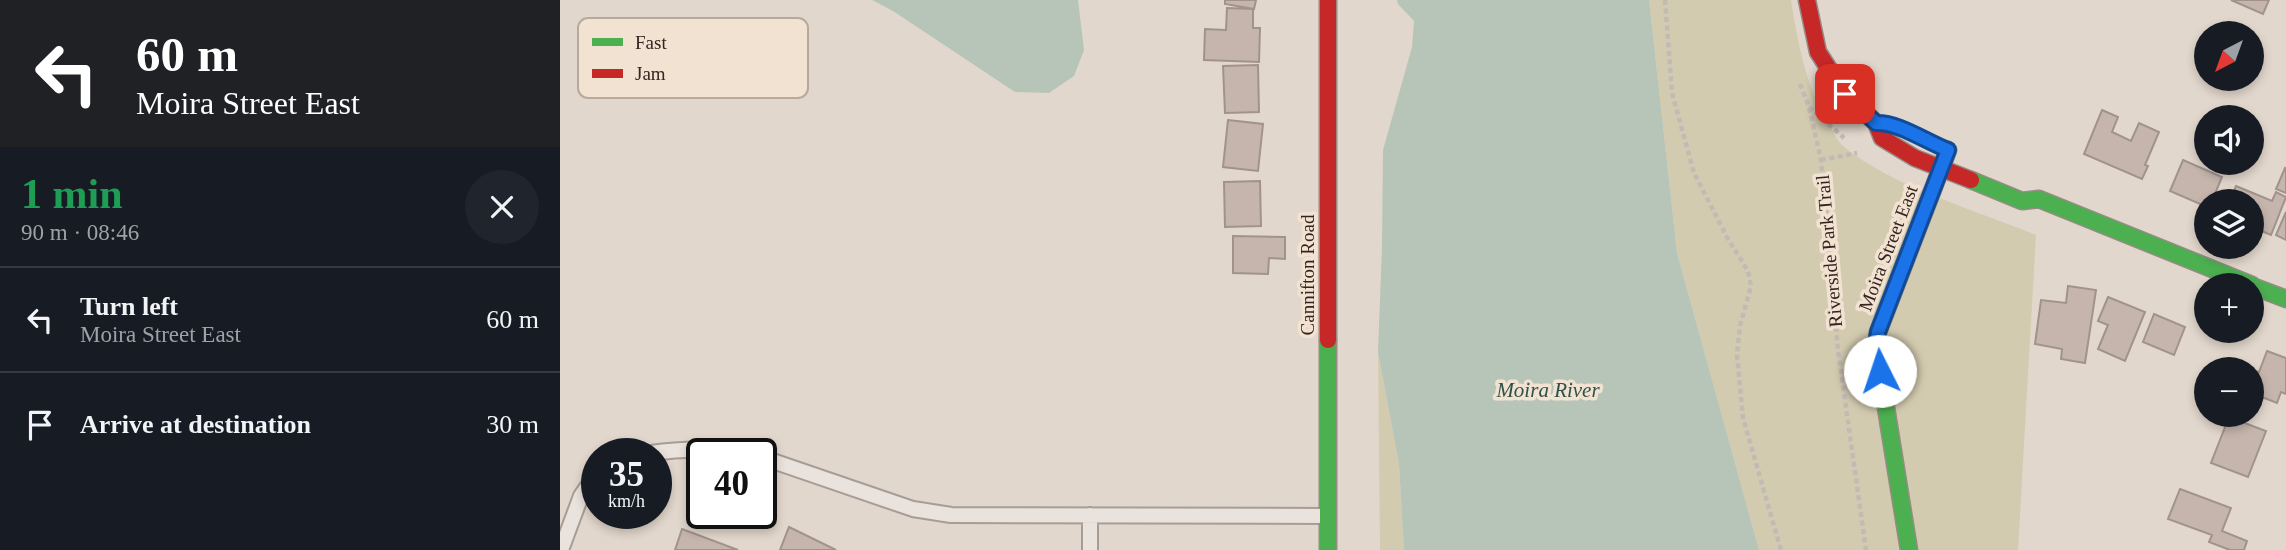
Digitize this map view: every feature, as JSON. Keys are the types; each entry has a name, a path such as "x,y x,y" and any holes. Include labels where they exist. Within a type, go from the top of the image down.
{"street":[{"name":"Cannifton Road","path":"1328,0 1328,550"},
{"name":"Moira Street East","path":"1807,0 1818,52 1845,94 1883,123 1882,138 1915,158 1940,168"},
{"name":"Moira Street East","path":"1909,550 1876,345 1878,332 1947,150"},
{"path":"1940,168 2022,201 2039,199 2222,273"},
{"path":"2029,184 2039,199"},
{"path":"2264,290 2286,299"}],"lane":[{"path":"777,462 913,509 951,515 1328,516"},
{"path":"561,550 581,496"},
{"path":"1090,515 1090,550"}],"path":[{"path":"1665,0 1672,93 1694,173 1748,271 1751,286 1740,326 1737,355 1743,418 1780,550"},
{"name":"Riverside Park Trail","path":"1799,82 1809,107 1821,160 1838,350 1866,550"},
{"path":"1821,160 1863,152"}],"shaded area":[{"path":"1649,0 1791,0 1808,78 1820,108 1842,145 1861,159 1908,185 2036,235 2018,550 1759,550 1677,253"},
{"path":"1378,352 1399,464 1404,550 1380,550"}],"water":[{"path":"872,0 1078,0 1084,50 1074,76 1049,93 1015,92 893,11"},
{"name":"Moira River","path":"1397,0 1649,0 1677,253 1759,550 1404,550 1399,464 1378,352 1383,150 1412,47 1414,21"}],"building":[{"path":"1225,0 1256,0 1254,9 1225,4"},
{"path":"2231,0 2269,0 2263,14"},
{"path":"1227,8 1253,9 1253,28 1260,28 1259,62 1204,60 1205,29 1226,30"},
{"path":"1258,65 1259,112 1225,113 1223,66"},
{"path":"2102,110 2118,117 2112,132 2131,141 2139,123 2159,132 2142,179 2084,154"},
{"path":"1228,120 1263,124 1258,171 1223,167"},
{"path":"2183,160 2194,165 2194,175 2222,177 2217,189 2194,189 2194,201 2170,191"},
{"path":"2286,169 2286,193 2276,189"},
{"path":"1260,181 1261,226 1225,227 1224,182"},
{"path":"2276,192 2286,197 2271,235 2264,232 2264,198 2272,201"},
{"path":"2286,212 2286,240 2276,235"},
{"path":"1233,236 1285,237 1285,259 1269,258 1268,274 1233,273"},
{"path":"2068,286 2096,290 2085,363 2061,359 2062,349 2035,344 2041,300 2066,303"},
{"path":"2108,297 2145,312 2125,361 2098,349 2108,325 2098,321"},
{"path":"2154,314 2185,327 2174,355 2143,342"},
{"path":"2267,351 2286,358 2286,394 2281,392 2277,403 2264,398 2264,359"},
{"path":"2225,427 2255,427 2266,431 2248,477 2211,463"},
{"path":"2180,489 2231,508 2222,531 2247,541 2244,550 2230,550 2209,542 2212,535 2168,519"},
{"path":"789,527 836,550 780,550"},
{"path":"682,529 738,550 675,550"},
{"path":"682,529 738,550 675,550"}],"traffic: fast":[{"path":"1909,550 1876,346 1878,332 1948,150"},
{"path":"1971,180 2022,201 2039,199 2222,273"},
{"path":"2264,291 2286,299"},
{"path":"1328,340 1328,550"}],"traffic: jam":[{"path":"1328,0 1328,340"},
{"path":"1807,0 1818,52 1845,94 1876,123 1882,138 1915,158 1971,180"}],"route":[{"path":"1845,94 1876,123 1891,122 1922,140 1948,150 1878,332 1876,345 1880,371"}]}
